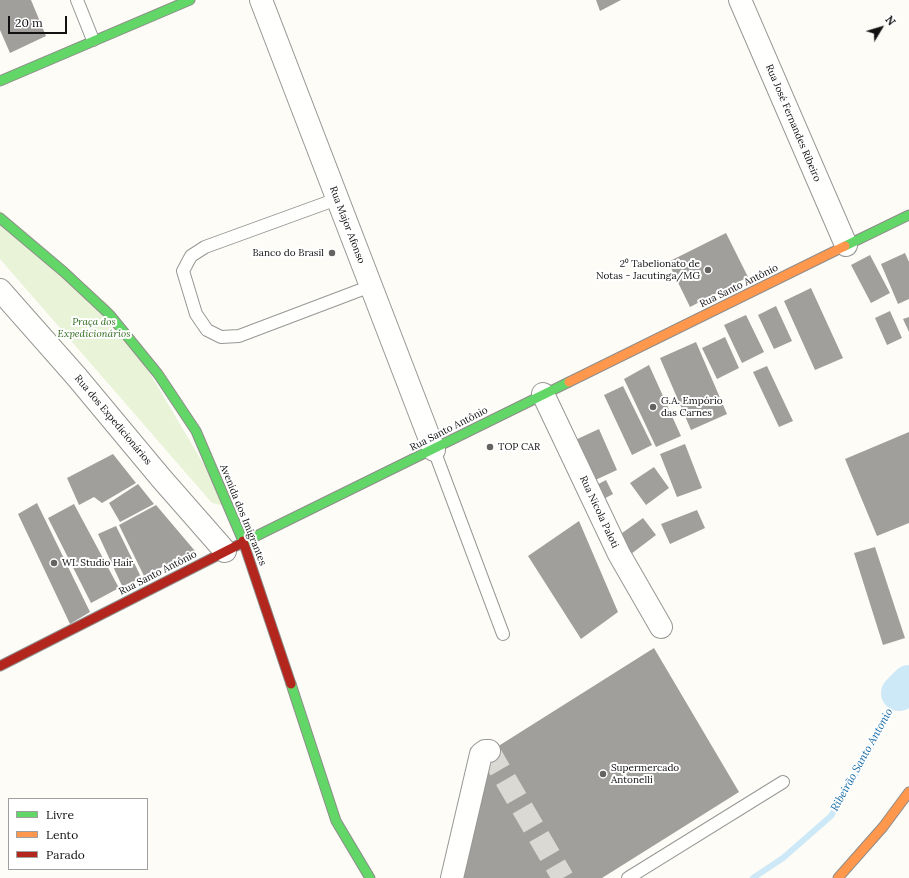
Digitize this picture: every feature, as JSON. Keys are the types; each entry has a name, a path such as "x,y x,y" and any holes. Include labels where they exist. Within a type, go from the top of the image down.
{"street":[{"path":"0,81 190,0"},
{"name":"Rua Major Afonso","path":"261,0 434,450"},
{"name":"Rua José Fernandes Ribeiro","path":"740,0 846,246"},
{"name":"Rua Santo Antônio","path":"0,666 235,546 434,450 543,394 909,215"},
{"name":"Avenida dos Imigrantes","path":"0,218 64,272 110,315 158,374 196,431 235,546 336,821 370,878"},
{"name":"Rua dos Expedicionários","path":"0,290 76,376 161,478 235,546"},
{"name":"Rua Nicola Paloti","path":"543,394 619,554 661,628"},
{"path":"452,878 485,753"},
{"path":"838,878 883,827 909,792"}],"lane":[{"path":"77,0 94,40"},
{"path":"337,199 205,247 191,256 183,271 196,314 208,330 221,337 240,336 371,286"},
{"path":"434,450 503,634"},
{"path":"628,878 783,782"}],"green space":[{"name":"Praça dos Expedicionários","path":"0,210 110,306 229,507 212,503 0,259"}],"building":[{"path":"0,0 31,0 46,36 10,53 0,30"},
{"path":"596,0 621,0 600,11"},
{"name":"2⁰ Tabelionato de Notas - Jacutinga/MG","path":"726,233 748,277 690,307 668,262"},
{"path":"905,253 909,262 909,299 898,304 881,264"},
{"path":"870,255 890,293 871,303 851,265"},
{"path":"811,288 843,358 815,370 784,301"},
{"path":"776,306 792,341 774,349 758,315"},
{"path":"890,311 902,338 887,345 875,318"},
{"path":"746,315 764,352 742,363 724,325"},
{"path":"909,317 909,332 903,319"},
{"path":"725,337 739,368 717,379 702,348"},
{"path":"696,342 727,414 691,430 660,358"},
{"name":"G.A. Empório das Carnes","path":"649,365 681,436 656,447 624,379"},
{"path":"767,366 793,421 779,427 753,372"},
{"path":"623,386 652,445 632,455 604,395"},
{"path":"599,429 617,470 591,482 573,441"},
{"path":"909,432 909,523 877,536 845,459"},
{"path":"685,444 702,488 677,497 660,454"},
{"path":"113,454 136,483 102,503 94,497 79,505 67,478"},
{"path":"654,467 669,488 646,505 630,483"},
{"path":"606,480 613,494 598,502 591,488"},
{"path":"138,484 154,504 120,522 109,503"},
{"name":"WL Studio Hair","path":"37,503 90,612 70,624 18,514"},
{"path":"74,504 119,588 91,603 48,518"},
{"path":"156,505 195,551 144,576 119,525"},
{"path":"697,510 705,528 670,544 661,524"},
{"path":"643,518 656,535 631,554 618,536"},
{"path":"579,521 618,612 581,639 528,556"},
{"path":"116,526 141,577 123,588 98,534"},
{"path":"875,547 905,638 883,645 854,553"},
{"name":"Supermercado Antonelli","path":"654,648 739,792 602,878 453,878 481,757"}],"waterway":[{"name":"Ribeirão Santo Antonio","path":"899,693 909,683"},
{"name":"Ribeirão Santo Antonio","path":"753,878 783,858 831,816 864,761 899,693"}],"tunnel":[{"path":"489,751 563,878"}],"traffic: fast":[{"path":"0,81 190,0"},
{"path":"845,246 909,215"},
{"path":"0,218 64,272 110,315 158,374 196,431 243,541"},
{"path":"242,543 569,382"},
{"path":"291,684 336,821 370,878"}],"traffic: slow":[{"path":"569,382 845,246"},
{"path":"838,878 883,827 909,792"}],"traffic: jam":[{"path":"243,541 291,684"},
{"path":"0,666 242,543"}],"place":[{"name":"Banco do Brasil","path":"332,253"},
{"name":"2⁰ Tabelionato de Notas - Jacutinga/MG","path":"708,270"},
{"name":"G.A. Empório das Carnes","path":"653,407"},
{"name":"TOP CAR","path":"490,447"},
{"name":"WL Studio Hair","path":"54,563"},
{"name":"Supermercado Antonelli","path":"603,774"}]}
